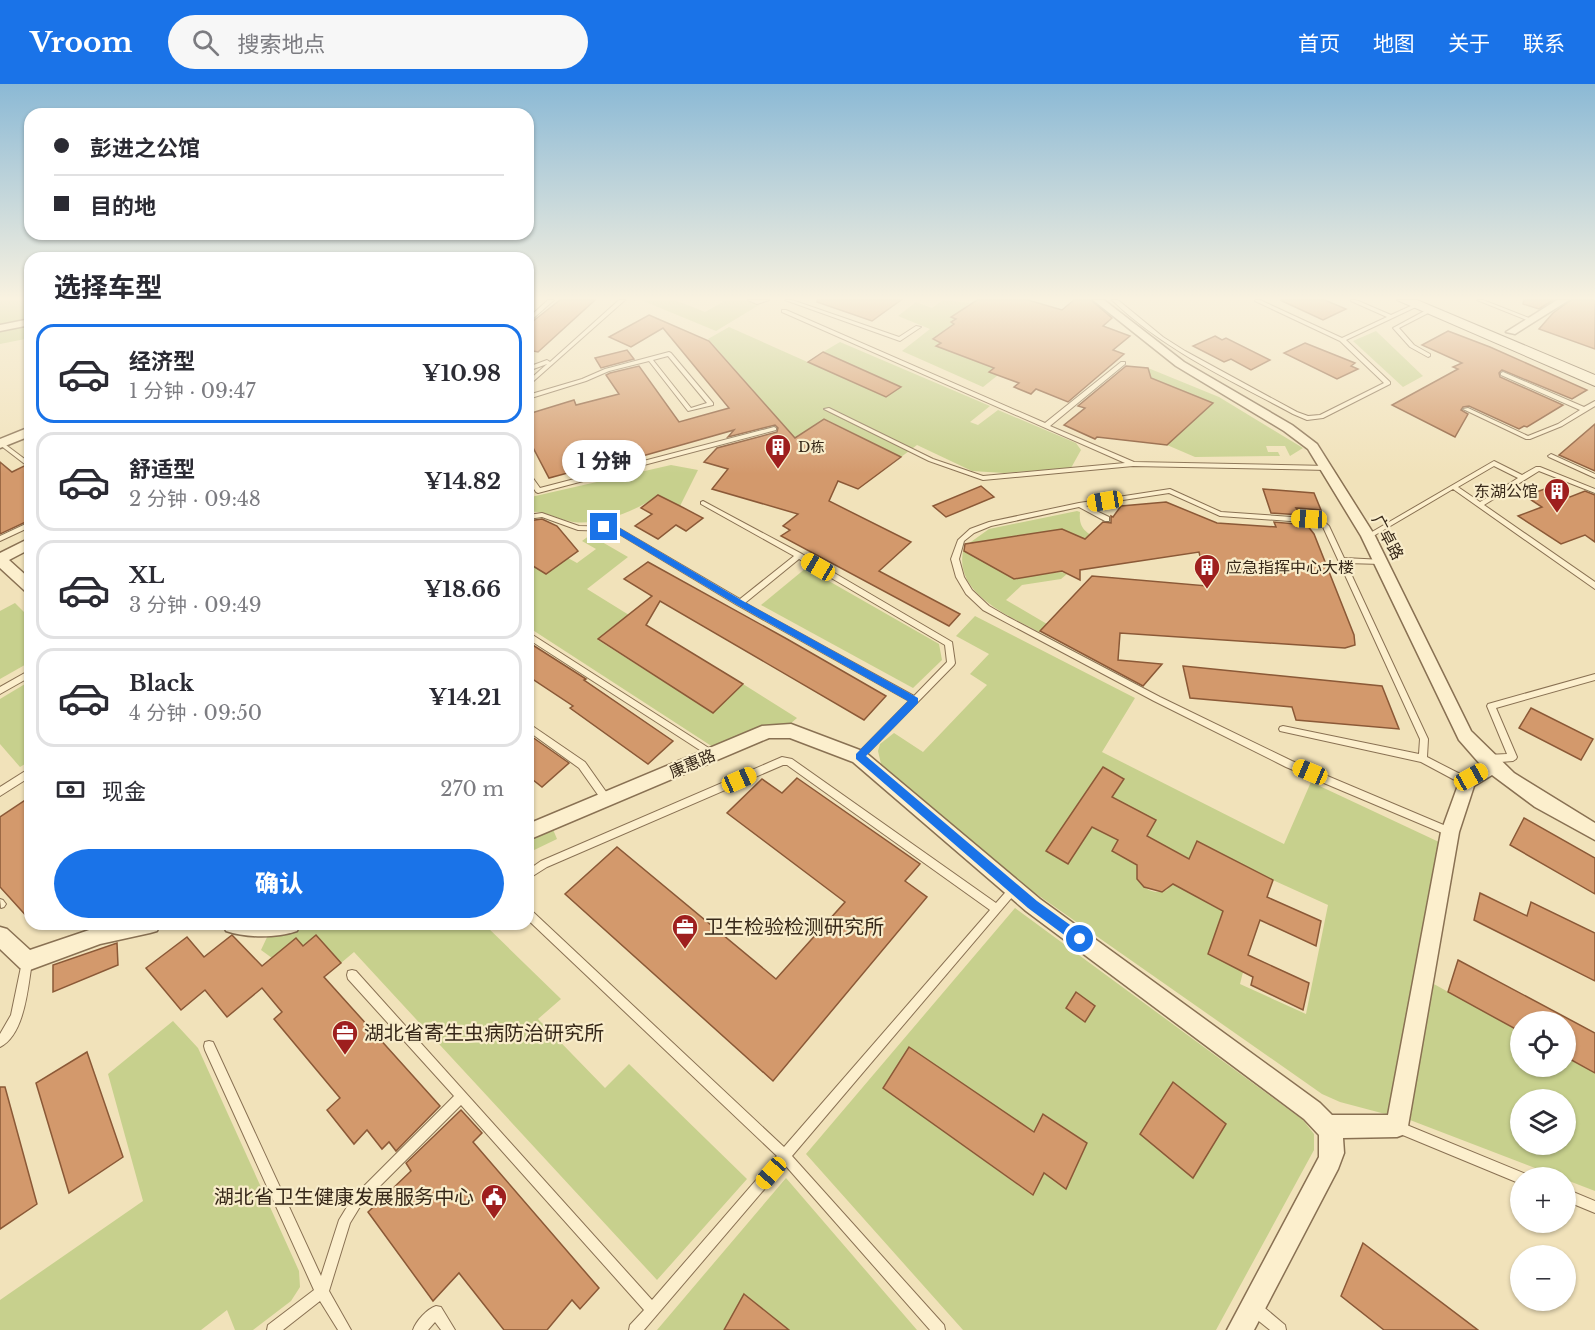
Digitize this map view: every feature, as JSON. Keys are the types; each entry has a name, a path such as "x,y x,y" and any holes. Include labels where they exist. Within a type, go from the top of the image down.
{"main road":[{"path":"1544,358 1595,381"},
{"path":"1572,358 1595,368"}],"street":[{"name":"广卓路","path":"1173,358 1301,437 1313,447 1368,536 1456,720 1488,763 1530,795 1595,832"},
{"path":"1,444 24,434"},
{"path":"24,546 0,559 24,581"},
{"name":"康惠路","path":"534,829 768,731 784,730 859,756"},
{"path":"859,756 1014,889 1312,1111 1327,1127 1334,1143 1330,1161 1240,1330"},
{"path":"1327,1127 1396,1126 1450,832 1467,782 1488,763"},
{"path":"0,936 27,961 100,935 123,930"}],"lane":[{"path":"534,395 584,380 607,370 653,358"},
{"path":"650,359 690,410 711,404 672,358"},
{"path":"891,358 1133,464"},
{"path":"1196,358 1307,418 1321,417 1388,382 1362,358"},
{"path":"534,367 553,360"},
{"path":"534,378 553,360"},
{"path":"1046,426 1123,363"},
{"path":"1503,374 1584,410"},
{"path":"1466,409 1528,438 1560,425 1595,403"},
{"path":"827,409 941,465 983,478 1133,464 1328,468"},
{"path":"534,485 538,491 774,429"},
{"path":"1,444 24,461"},
{"path":"1551,456 1595,476"},
{"path":"1368,536 1494,463 1523,478"},
{"path":"1480,505 1538,468 1595,491"},
{"path":"1454,487 1595,586"},
{"path":"1423,759 1424,739 1326,526 1315,520 1220,514 1173,492 1079,505 989,524 972,531 961,540 955,553 960,577 969,592 986,608 1005,619 1157,699 1289,764 1450,832"},
{"path":"703,503 949,644 951,663 859,756"},
{"path":"1079,505 1107,519"},
{"path":"534,516 542,515 579,528 615,529 740,603 915,700"},
{"path":"0,539 24,527"},
{"path":"740,603 799,556"},
{"path":"1342,560 1381,562"},
{"path":"534,639 712,754"},
{"path":"0,691 24,677"},
{"path":"1488,763 1513,757 1491,706 1595,677"},
{"path":"1283,729 1423,759 1467,782"},
{"path":"534,730 582,765 606,799"},
{"path":"534,871 576,850 782,761 789,761 997,909"},
{"path":"0,792 24,776"},
{"path":"635,1330 1014,889"},
{"path":"534,918 785,1156 939,1330"},
{"path":"0,1042 10,1030 16,1015 27,961"},
{"path":"352,975 653,1310"},
{"path":"209,1046 322,1292 345,1330"},
{"path":"273,1330 322,1292 345,1220 357,1202 461,1097"},
{"path":"1396,1126 1510,1173"},
{"path":"1576,1199 1595,1207"},
{"path":"1252,1307 1280,1330"},
{"path":"419,1330 436,1312 449,1330"}],"green space":[{"path":"725,358 799,358 886,397 901,387 837,358 878,358 990,406 970,422 978,425 998,410 1076,443 1081,450 1071,468 1004,473 972,471 917,445 901,457 825,419 792,440 789,431"},
{"path":"918,358 972,360 1006,358 990,371 998,375 983,387"},
{"path":"1372,358 1404,358 1423,376 1403,387"},
{"path":"1148,368 1219,397 1303,448 1290,456 1285,446 1266,446 1268,452 1278,452 1280,456 1195,457 1167,445 1187,427 1196,409 1203,412 1213,403 1151,378"},
{"path":"671,465 698,470 680,506 658,495 628,512 591,522 579,523 534,512 534,496"},
{"path":"1080,512 1082,527 1085,531 1103,541 1098,546 1062,529 968,544 989,529"},
{"path":"590,535 628,557 587,589 629,615 598,640 713,713 743,684 797,718 789,725 768,725 713,747 534,631 534,567 546,574 568,558 577,563 596,549 582,541"},
{"path":"964,548 966,552 1013,578 1061,572 1067,574 1061,579 1022,585 1006,600 1047,624 1039,632 999,610 974,590 966,577 962,564"},
{"path":"806,568 939,644 942,660 913,688 761,605"},
{"path":"15,603 24,612 24,665 0,679 0,611"},
{"path":"975,616 1135,698 1102,752 1284,844 1311,782 1439,842 1389,1115 1340,1102 1322,1094 1025,886 881,764 878,751 880,744 894,733 923,752 987,685 970,674 989,654 956,636","holes":["1102,768 1123,780 1068,864 1047,850","1156,820 1147,836 1189,859 1197,841 1198,897 1172,883 1167,890 1163,891 1154,892 1146,889 1137,879 1138,866 1118,840","1240,865 1328,905 1306,1014 1240,984 1243,972 1208,954"]},
{"path":"24,685 24,765 20,767 0,744 0,699"},
{"path":"552,827 557,839 534,850 534,834"},
{"path":"1015,908 1303,1120 1314,1134 1314,1150 1216,1330 963,1330 806,1154","holes":["1076,993 1095,1006 1085,1022 1066,1008","909,1047 1034,1132 1044,1114 1087,1143 1066,1188 1044,1173 1032,1195 883,1088","1173,1082 1226,1124 1193,1178 1140,1133 1151,1117 1179,1140"]},
{"path":"282,930 490,930 561,999 538,1019 605,1088 629,1064 747,1179 657,1280 354,952 341,963 316,935 303,946 272,958 261,950 269,933"},
{"path":"1432,983 1510,1026 1510,1077 1576,1077 1576,1063 1595,1073 1595,1191 1576,1184 1576,1167 1532,1167 1410,1120"},
{"path":"173,1021 198,1048 299,1271 300,1287 291,1301 253,1330 235,1330 227,1310 201,1330 0,1330 0,1300 143,1201 108,1074"},
{"path":"786,1178 917,1330 789,1330 745,1294 724,1330 657,1330"}],"building":[{"path":"595,358 634,359 601,368"},
{"path":"688,358 724,358 795,438 824,419 901,457 858,489 838,481 829,501 911,542 879,571 960,614 949,626 781,536 790,530 783,526 798,514 712,489 728,469 704,462 717,448 777,432 778,428 775,425 728,437 734,430 618,463 612,461 610,465 573,475 571,472 549,478 534,449 534,412 574,400 576,405 619,394 606,375 639,366 679,422 729,408"},
{"path":"814,358 837,358 901,387 886,397 808,362"},
{"path":"968,358 1119,358 1068,402 1036,389 1031,394 1014,387 1019,383 989,372 994,368"},
{"path":"1217,358 1270,360 1251,370 1231,359 1224,362"},
{"path":"1294,358 1343,358 1355,363 1351,366 1358,369 1337,379"},
{"path":"1451,358 1515,358 1587,390 1572,399 1502,370 1499,373 1500,377 1563,405 1527,427 1519,429 1469,406 1463,407 1461,410 1468,414 1455,437 1392,405 1458,369 1453,367 1462,363"},
{"path":"1126,366 1148,368 1151,378 1213,403 1167,445 1097,437 1095,439 1064,425 1085,408 1078,406"},
{"path":"1595,424 1595,471 1559,455"},
{"path":"0,462 12,472 24,466 24,523 0,534"},
{"path":"981,486 994,497 946,517 933,506"},
{"name":"东湖公馆","path":"1553,486 1570,497 1585,491 1595,495 1595,542 1585,535 1561,544 1518,516 1542,507 1525,496"},
{"path":"1263,489 1314,493 1321,510 1296,508 1301,515 1271,513"},
{"path":"658,495 703,518 686,531 676,525 658,539 635,526 652,514 641,508"},
{"name":"应急指挥中心大楼","path":"1166,502 1217,523 1276,527 1274,522 1307,525 1314,534 1354,635 1355,645 1345,648 1120,633 1118,660 1162,664 1143,686 1040,631 1092,576 1207,586 1199,552 1080,570 1080,580 1062,571 1014,579 964,551 965,544 1062,529 1085,539 1103,522 1111,523 1111,516 1113,517 1121,506"},
{"path":"542,519 557,526 578,551 546,574 534,567 534,520"},
{"path":"648,562 886,696 864,720 660,601 646,625 743,684 713,713 598,639 652,596 624,579"},
{"path":"534,646 586,679 584,680 673,741 648,764 570,708 573,706 534,680"},
{"path":"1183,666 1382,686 1399,729 1296,720 1292,707 1190,698"},
{"path":"1531,708 1593,739 1581,760 1519,728"},
{"path":"534,738 569,763 542,787 534,781"},
{"path":"1103,767 1124,779 1112,797 1156,820 1147,836 1189,859 1197,841 1273,880 1267,897 1321,921 1316,946 1260,920 1248,955 1309,983 1303,1010 1251,985 1253,977 1208,954 1223,911 1173,884 1162,892 1144,887 1137,879 1137,865 1112,851 1118,840 1092,827 1068,864 1046,851"},
{"path":"797,778 920,864 905,881 927,897 773,1081 565,894 617,847 776,979 845,902 727,813 762,779 782,793"},
{"path":"24,801 24,913 0,887 0,817"},
{"path":"1524,818 1595,858 1595,894 1510,845"},
{"path":"1480,893 1527,916 1531,902 1595,933 1595,981 1474,920"},
{"path":"232,935 262,966 296,938 303,946 316,935 341,963 324,977 440,1106 396,1151 389,1142 382,1149 367,1130 354,1144 327,1110 340,1098 274,1019 282,1012 262,988 227,1017 205,990 181,1010 146,968 187,937 204,957"},
{"path":"117,943 118,965 53,992 53,965"},
{"path":"1458,960 1554,1011 1510,1011 1510,1026 1448,992"},
{"path":"1076,992 1095,1006 1085,1022 1066,1008"},
{"path":"1576,1023 1595,1033 1595,1073 1576,1063"},
{"path":"909,1047 1034,1132 1043,1114 1087,1143 1066,1189 1044,1173 1033,1195 883,1088"},
{"path":"87,1052 123,1157 69,1193 36,1083"},
{"path":"1173,1082 1226,1124 1193,1178 1140,1134"},
{"path":"0,1087 5,1087 37,1204 0,1229"},
{"path":"461,1110 482,1133 473,1142 599,1288 580,1309 572,1300 547,1330 504,1330 459,1273 433,1301 368,1212 411,1171 406,1163"},
{"path":"1363,1243 1478,1330 1384,1330 1341,1296"},
{"path":"744,1294 789,1330 724,1330"}],"place":[{"name":"D栋","path":"778,470"},
{"name":"东湖公馆","path":"1557,514"},
{"name":"应急指挥中心大楼","path":"1207,590"},
{"name":"卫生检验检测研究所","path":"685,950"},
{"name":"湖北省寄生虫病防治研究所","path":"345,1056"},
{"name":"湖北省卫生健康发展服务中心","path":"494,1220"}],"route":[{"path":"604,527 615,529 740,603 915,700 859,756 1032,905 1080,939"}]}
